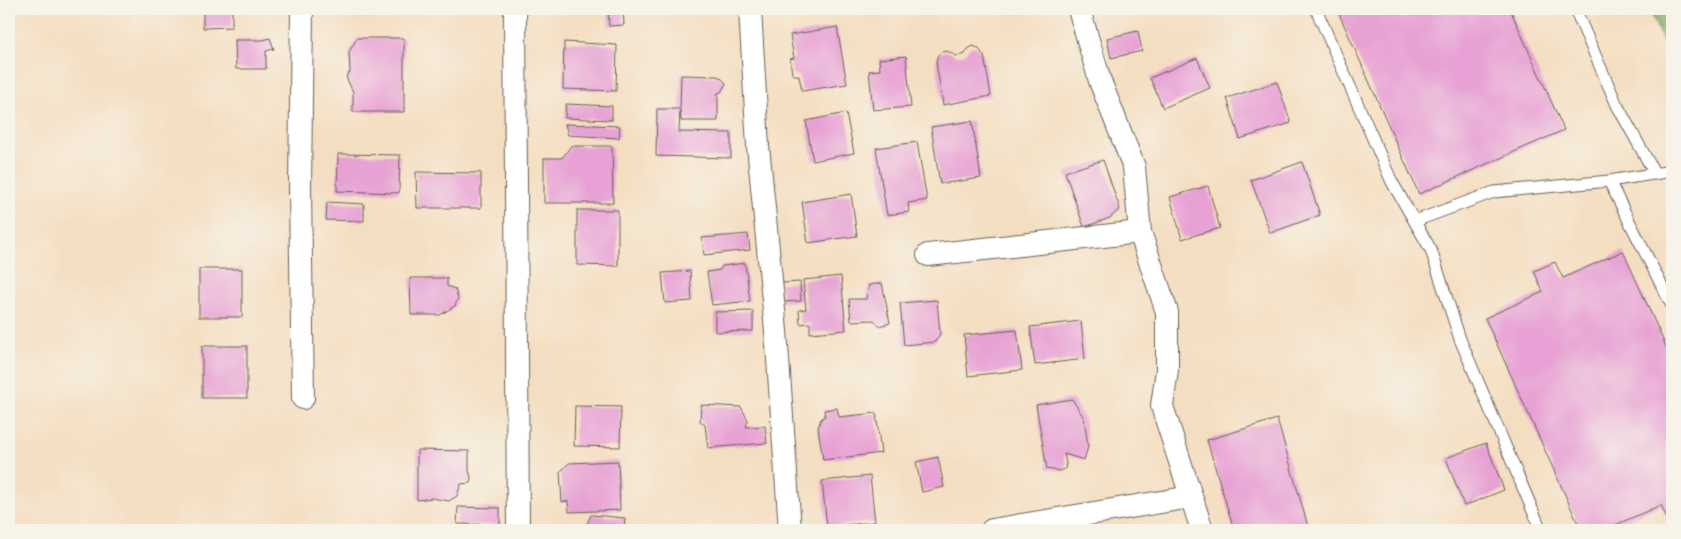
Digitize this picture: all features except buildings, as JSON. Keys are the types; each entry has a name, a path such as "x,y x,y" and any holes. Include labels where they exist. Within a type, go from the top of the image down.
{"street":[{"path":"302,9 300,200 303,398"},
{"path":"515,9 518,530"},
{"path":"750,9 758,146 776,331 790,530"},
{"path":"1079,9 1100,81 1134,167 1140,232 1167,312 1167,370 1162,406 1202,530"},
{"path":"928,255 1140,232"},
{"path":"992,530 1192,497"}],"lane":[{"path":"1316,9 1392,182 1431,250 1460,339 1541,530"},
{"path":"1575,9 1617,105 1655,174"},
{"path":"1415,221 1494,192 1609,181 1672,172"},
{"path":"1609,181 1672,306"}],"green space":[{"path":"1649,9 1672,9 1672,62"}]}
